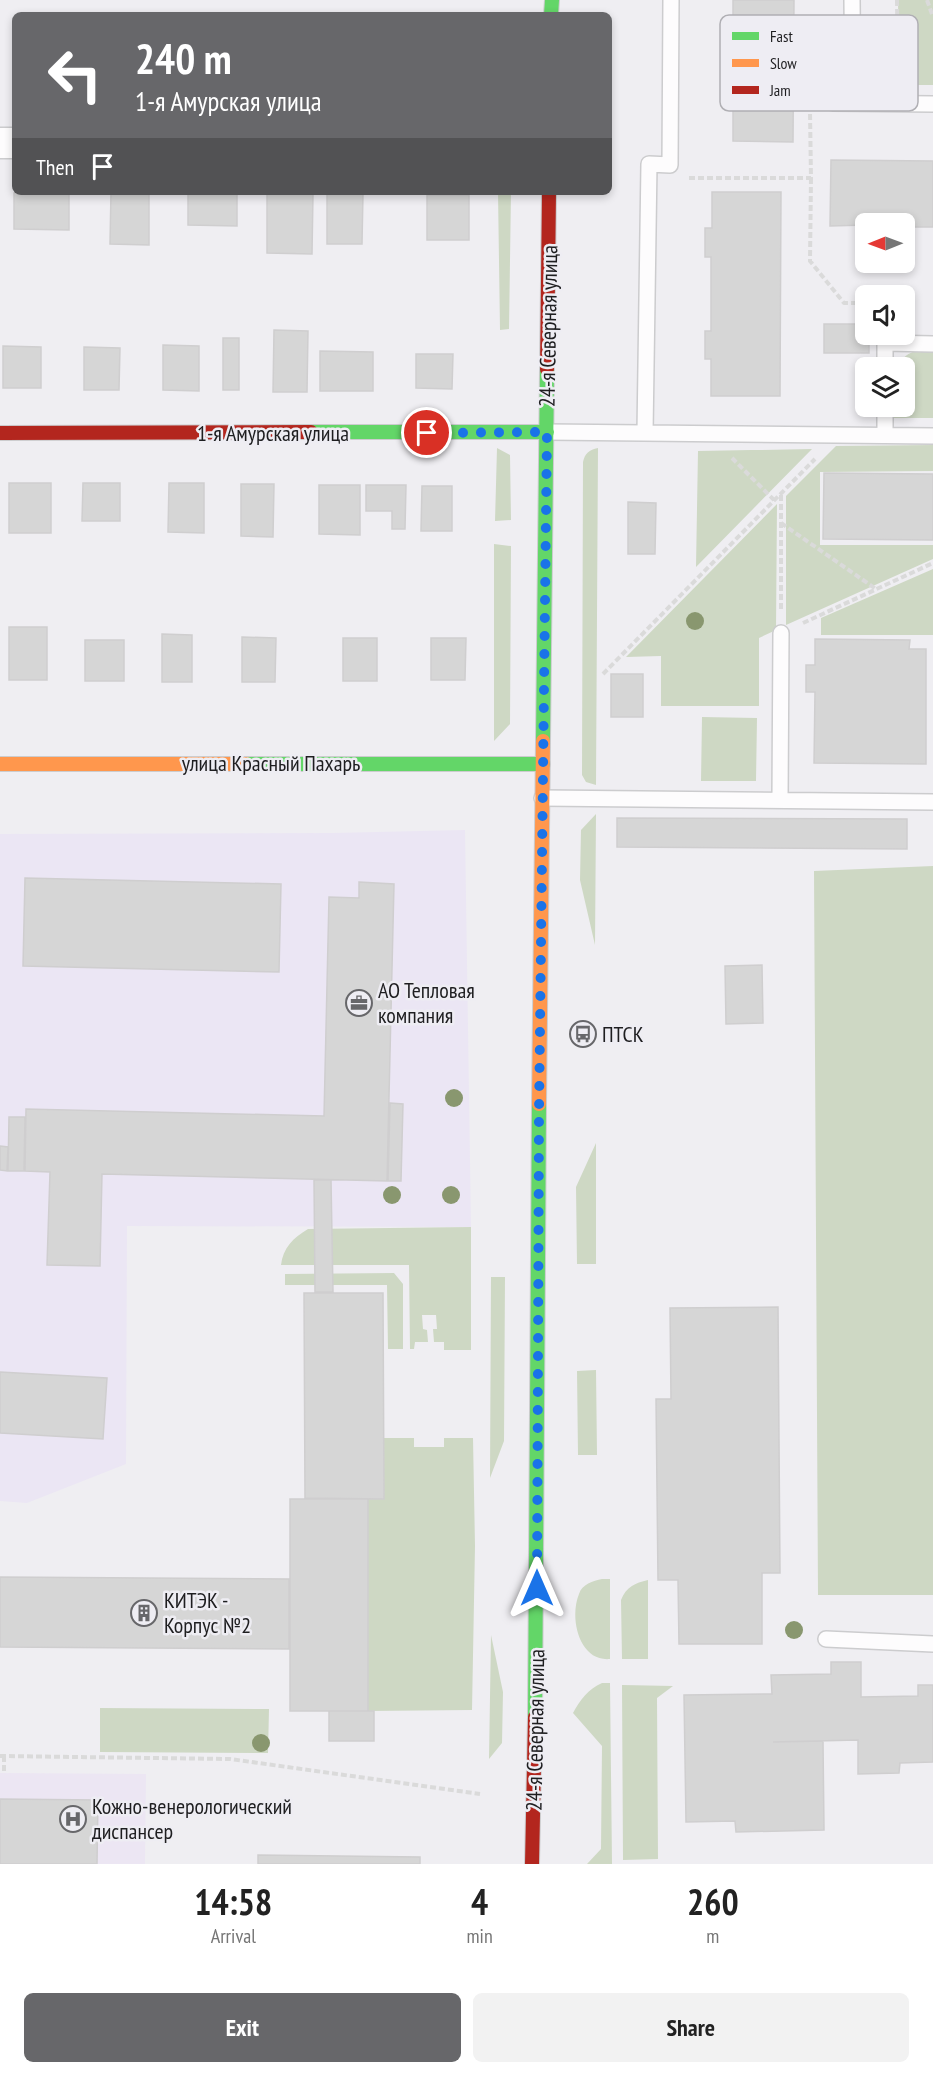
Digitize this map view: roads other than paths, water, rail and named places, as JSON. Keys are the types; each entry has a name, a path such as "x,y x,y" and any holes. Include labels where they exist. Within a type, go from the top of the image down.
{"main road":[{"name":"24-я Северная улица","path":"532,1864 536,1671 549,195"},
{"name":"1-я Амурская улица","path":"0,433 547,432"},
{"name":"улица Красный Пахарь","path":"0,764 543,764"}],"lane":[{"path":"645,433 649,164 670,165 671,0"},
{"path":"852,0 852,15"},
{"path":"918,104 933,104"},
{"path":"885,357 885,343 933,344"},
{"path":"885,417 885,435"},
{"path":"547,432 933,436"},
{"path":"780,800 781,633"},
{"path":"542,798 933,802"},
{"path":"826,1639 933,1644"}],"place":[{"name":"АО Тепловая компания","path":"359,1003"},
{"name":"ПТСК","path":"583,1034"},
{"name":"КИТЭК - Корпус №2","path":"144,1613"},
{"name":"Кожно-венерологический диспансер","path":"73,1819"}]}
